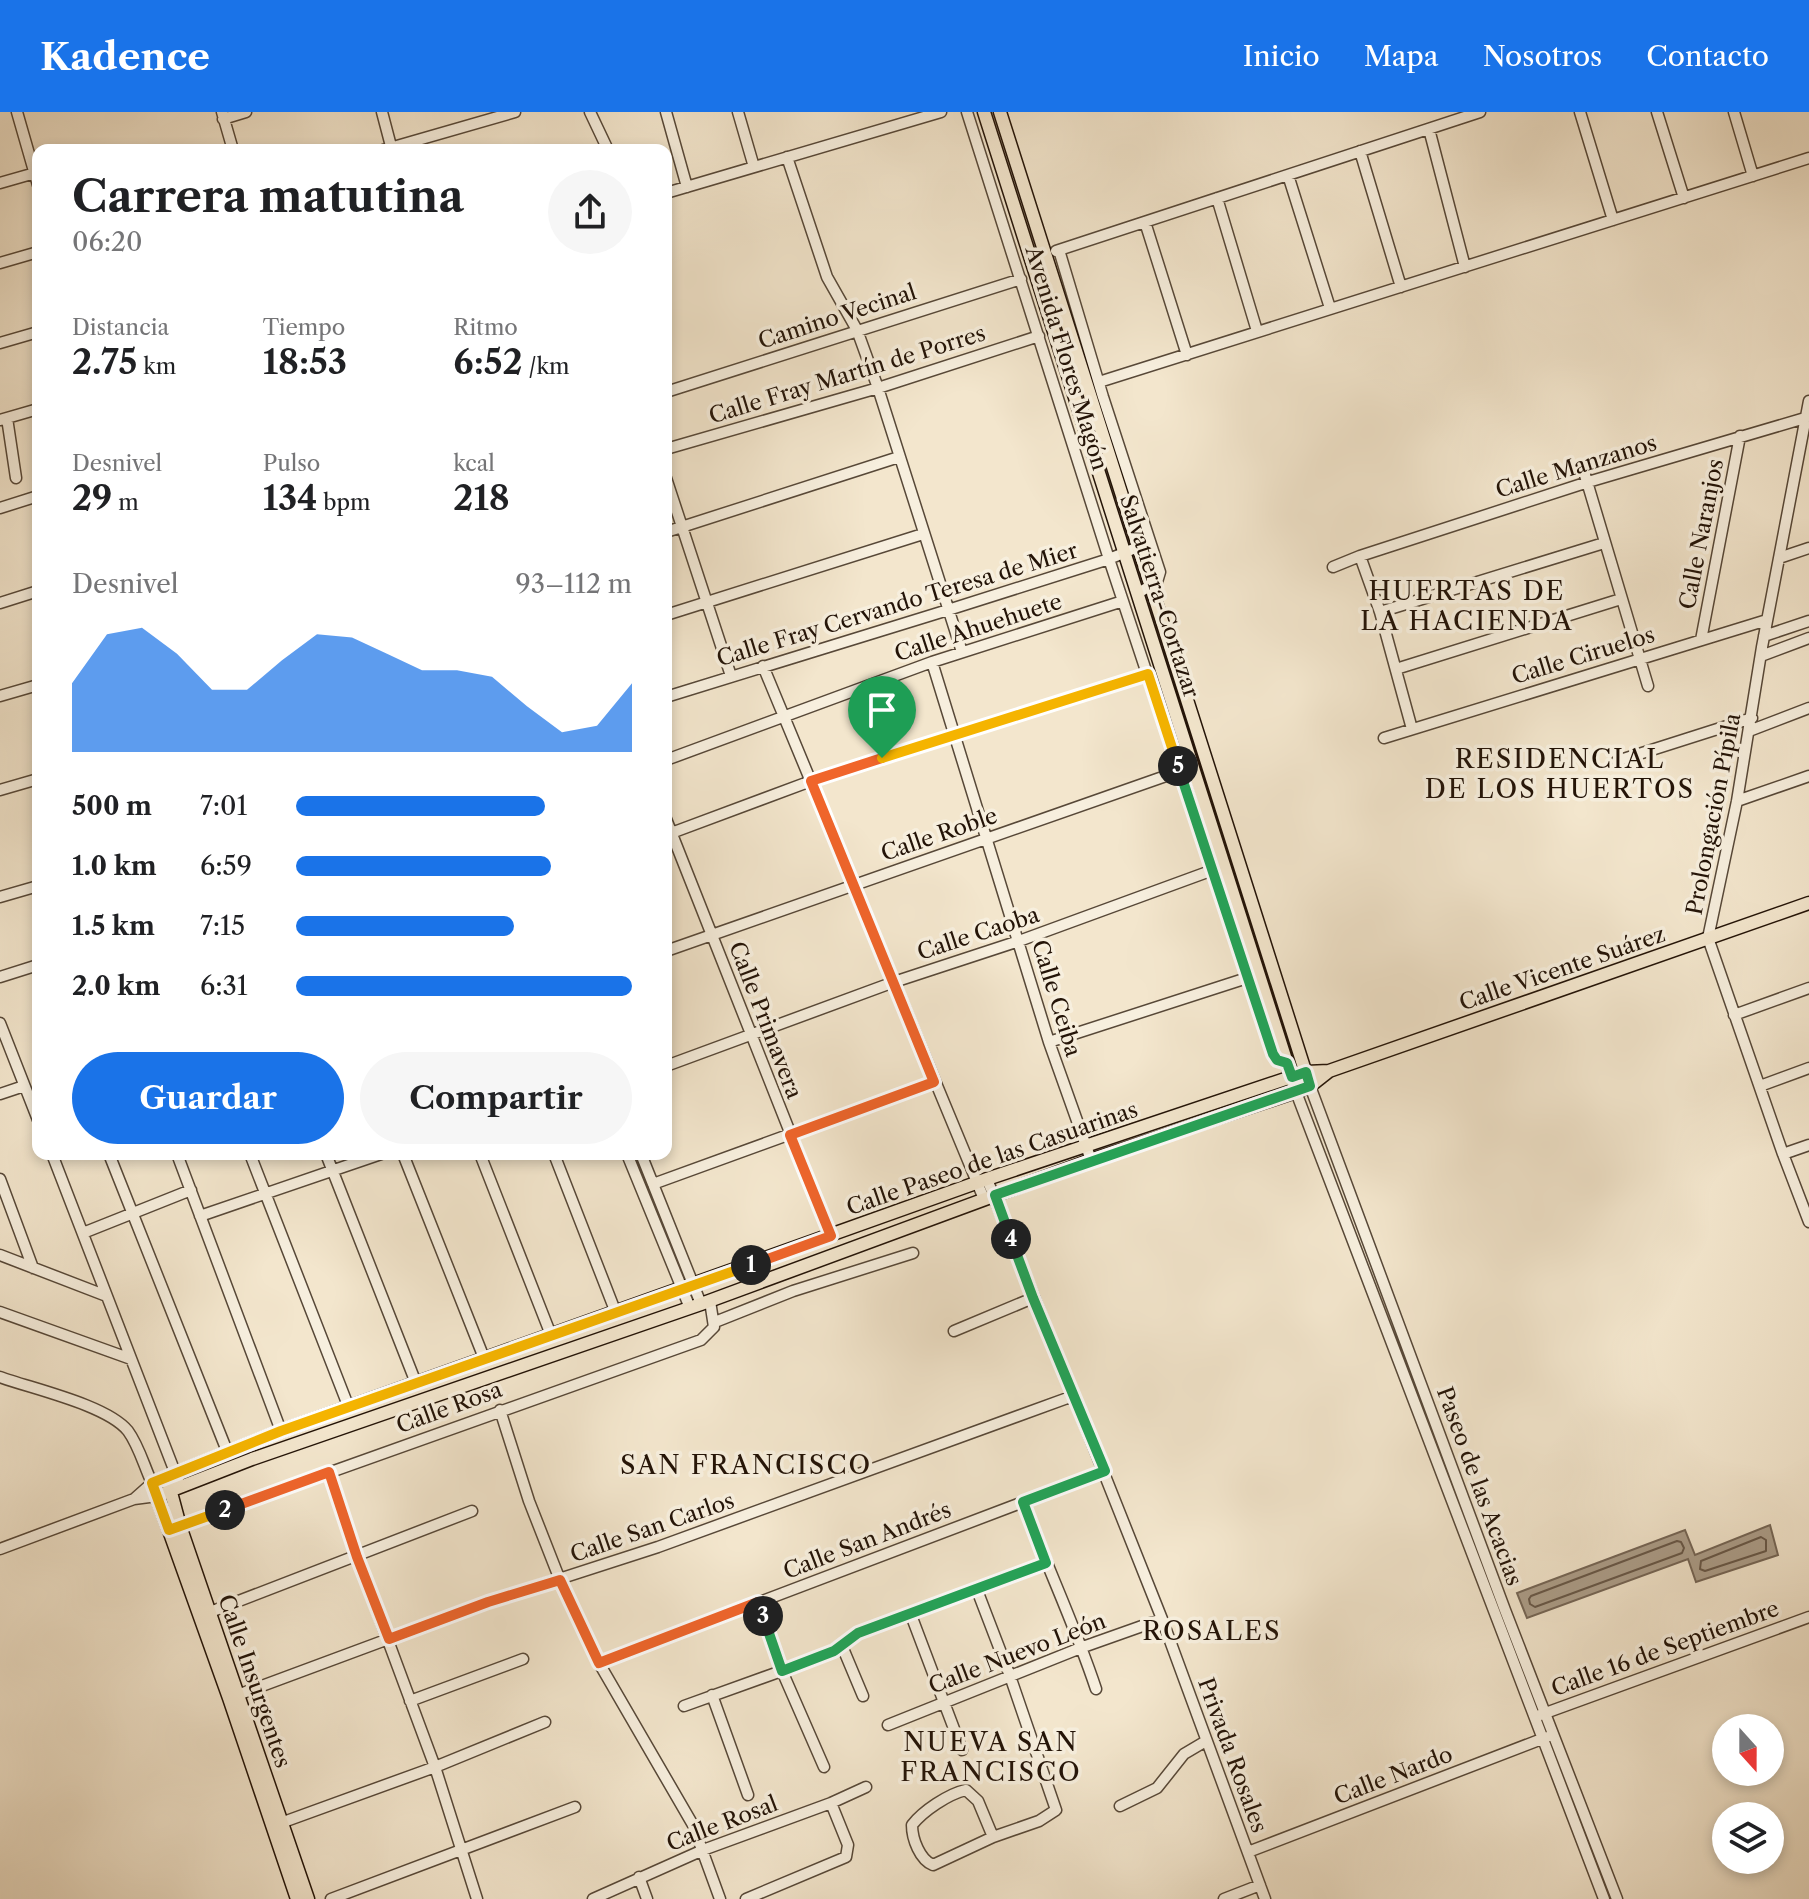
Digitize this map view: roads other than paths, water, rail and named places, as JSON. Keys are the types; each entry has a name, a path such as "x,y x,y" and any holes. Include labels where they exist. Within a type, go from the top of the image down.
{"main road":[{"name":"Salvatierra-Cortazar","path":"984,112 1296,1092"},
{"name":"Salvatierra-Cortazar","path":"1000,112 1045,255 1098,399 1138,547 1310,1086"},
{"name":"Calle Vicente Suárez","path":"1306,1072 1329,1071 1809,903"},
{"name":"Calle Vicente Suárez","path":"1310,1086 1329,1071"},
{"name":"Calle Paseo de las Casuarinas","path":"155,1490 171,1474 281,1431 1084,1145 1306,1072"},
{"name":"Calle Paseo de las Casuarinas","path":"155,1490 175,1488 707,1311 989,1197 1310,1086"},
{"name":"Calle Insurgentes","path":"171,1474 175,1488 174,1528"},
{"name":"Calle Insurgentes","path":"155,1490 174,1528 278,1824 308,1899"},
{"name":"Calle Insurgentes","path":"278,1824 297,1899"}],"street":[{"path":"17,112 32,163"},
{"path":"231,144 222,115 246,112"},
{"path":"382,112 388,144"},
{"path":"406,144 515,112"},
{"path":"590,112 605,144"},
{"path":"666,112 687,187"},
{"path":"738,112 754,167"},
{"path":"672,191 941,112"},
{"name":"Avenida Flores Magón","path":"967,112 1109,559 1247,978 1273,1054 1277,1060 1287,1063"},
{"path":"1045,255 1480,112"},
{"path":"1580,112 1613,220"},
{"path":"1657,112 1684,198"},
{"path":"1734,112 1753,176"},
{"path":"1429,129 1465,267"},
{"path":"1360,151 1401,287"},
{"path":"787,157 827,277 857,330 878,388 962,652"},
{"path":"1099,382 1809,158"},
{"path":"0,183 32,174"},
{"path":"1288,175 1330,308"},
{"path":"1217,198 1257,331"},
{"path":"1145,222 1187,355"},
{"path":"1059,250 1099,382 1098,399 1159,566 1159,577 1151,587 1138,593"},
{"path":"0,263 32,254"},
{"name":"Camino Vecinal","path":"672,390 1021,279"},
{"path":"0,343 32,334"},
{"name":"Calle Fray Martín de Porres","path":"672,447 878,388 1039,336"},
{"name":"Prolongación Pípila","path":"1809,401 1764,636 1737,801 1708,938 1809,1222"},
{"path":"16,478 4,419 32,411"},
{"name":"Calle Manzanos","path":"1333,567 1588,482 1805,418"},
{"name":"Calle Naranjos","path":"1701,640 1740,436"},
{"path":"672,530 899,457"},
{"path":"1582,465 1648,686"},
{"path":"0,508 32,498"},
{"path":"672,498 731,676"},
{"path":"672,613 923,534"},
{"path":"1380,612 1604,543"},
{"name":"Calle Fray Cervando Teresa de Mier","path":"672,695 1109,559 1138,547"},
{"path":"1779,558 1809,548"},
{"path":"1360,556 1380,612 1412,729"},
{"path":"1117,582 1146,572"},
{"path":"0,603 32,593"},
{"path":"1396,669 1621,599"},
{"name":"Calle Ahuehuete","path":"672,758 932,662 1123,601"},
{"name":"Calle Ciruelos","path":"1384,738 1767,620"},
{"path":"1764,636 1809,621"},
{"path":"1761,656 1809,638"},
{"name":"Calle Ceiba","path":"932,662 1049,1042 1091,1160"},
{"name":"Privada Rosales","path":"763,666 934,1082 982,1181 1105,1471 1265,1899"},
{"path":"672,833 811,781 1148,674"},
{"path":"0,696 32,687"},
{"path":"1749,731 1809,708"},
{"path":"1617,761 1752,718"},
{"name":"Calle Roble","path":"672,949 1180,771"},
{"path":"1737,801 1809,776"},
{"path":"0,790 32,781"},
{"name":"Calle Primavera","path":"672,841 831,1236"},
{"name":"Calle Caoba","path":"672,1064 1213,870"},
{"path":"0,897 32,888"},
{"path":"0,977 32,969"},
{"path":"1049,1042 1247,978"},
{"path":"1734,1015 1809,988"},
{"path":"0,1023 32,1105"},
{"path":"1760,1086 1809,1068"},
{"path":"653,1184 934,1082"},
{"path":"0,1094 24,1086"},
{"name":"Paseo de las Acacias","path":"1310,1086 1540,1716"},
{"name":"Paseo de las Acacias","path":"1296,1092 1540,1716 1604,1899"},
{"path":"1783,1154 1809,1145"},
{"path":"54,1160 131,1359 171,1474"},
{"path":"111,1160 227,1451"},
{"path":"179,1160 281,1431"},
{"path":"252,1160 349,1408"},
{"path":"328,1160 416,1383"},
{"path":"200,1216 363,1160"},
{"path":"405,1160 484,1358"},
{"path":"482,1160 551,1335"},
{"path":"556,1160 616,1313"},
{"path":"630,1160 688,1287 707,1311"},
{"path":"643,1160 688,1287"},
{"path":"0,1179 33,1268"},
{"path":"83,1233 191,1190"},
{"name":"Calle Rosa","path":"174,1528 701,1340 711,1332 707,1311 793,1291 913,1253"},
{"path":"0,1255 104,1295"},
{"path":"954,1331 1033,1298"},
{"path":"0,1312 131,1359"},
{"path":"0,1377 100,1411 120,1424 133,1440 155,1490 0,1549"},
{"path":"0,1387 11,1381"},
{"name":"Calle San Carlos","path":"234,1696 488,1602 658,1547 1073,1396"},
{"path":"500,1410 529,1501 560,1580 599,1663 660,1773 686,1812 720,1899"},
{"name":"Calle San Andrés","path":"599,1663 1105,1471"},
{"path":"329,1472 435,1767 477,1899"},
{"path":"1023,1502 1083,1647 1096,1689"},
{"path":"205,1614 472,1511"},
{"path":"684,1706 826,1655 858,1633 1046,1563"},
{"path":"977,1590 1056,1806 1050,1816 993,1837 933,1865 926,1862 912,1831 912,1825 957,1792 966,1790 978,1801 993,1837"},
{"path":"758,1602 782,1671 824,1767"},
{"path":"911,1615 962,1750"},
{"name":"Calle 16 de Septiembre","path":"1540,1716 1809,1617"},
{"name":"Calle Nuevo León","path":"888,1725 1162,1619"},
{"path":"842,1646 863,1696"},
{"path":"410,1701 523,1659"},
{"path":"712,1695 748,1795"},
{"path":"278,1824 435,1767 545,1722"},
{"name":"Paseo de las Acacias","path":"1548,1737 1617,1899"},
{"name":"Calle Nardo","path":"1248,1852 1548,1737"},
{"path":"1120,1806 1157,1788 1184,1754 1206,1741"},
{"name":"Calle Rosal","path":"593,1899 703,1850 866,1787"},
{"path":"746,1899 846,1857 848,1845 831,1803"},
{"path":"331,1899 575,1807"},
{"path":"639,1877 647,1899"},
{"path":"1224,1899 1260,1885"}],"water":[{"path":"1770,1525 1778,1555 1696,1582 1688,1559 1527,1618 1517,1593 1685,1530 1695,1555"}],"district":[{"name":"HUERTAS DE LA HACIENDA","path":"1467,606"},
{"name":"RESIDENCIAL DE LOS HUERTOS","path":"1560,774"},
{"name":"SAN FRANCISCO","path":"746,1465"},
{"name":"ROSALES","path":"1212,1631"},
{"name":"NUEVA SAN FRANCISCO","path":"991,1757"}]}
